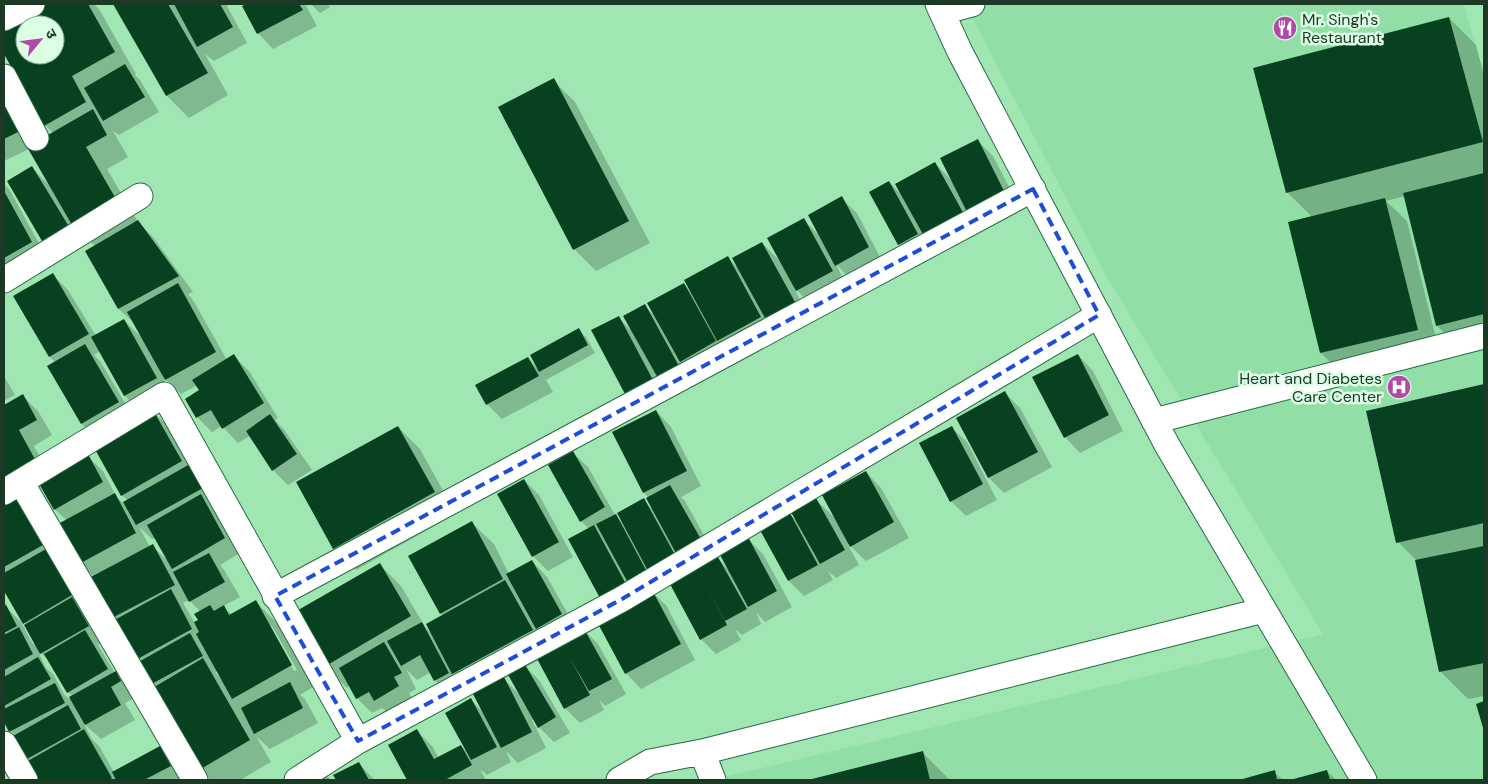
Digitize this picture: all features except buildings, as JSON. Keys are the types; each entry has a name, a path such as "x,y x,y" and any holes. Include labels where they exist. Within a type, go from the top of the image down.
{"street":[{"path":"4,18 32,4"},
{"path":"972,4 940,8 960,52 1154,421 1364,780"},
{"path":"4,77 36,138"},
{"path":"275,596 1032,189"},
{"path":"4,280 140,196"},
{"path":"297,780 358,741 622,599 1099,315"},
{"path":"1154,421 1484,336"},
{"path":"195,780 12,487 164,395 358,741"},
{"path":"619,780 650,762 702,752 1264,610"},
{"path":"4,744 25,780"},
{"path":"702,752 713,780"}],"highlighted area":[{"path":"1033,189 1099,315 622,599 358,741 275,596"}],"shaded area":[{"path":"965,4 1464,4 1484,76 1484,780 712,780 1323,634 1108,279"}],"place":[{"name":"Mr. Singh's Restaurant","path":"1285,28"},
{"name":"Heart and Diabetes Care Center","path":"1399,387"}]}
